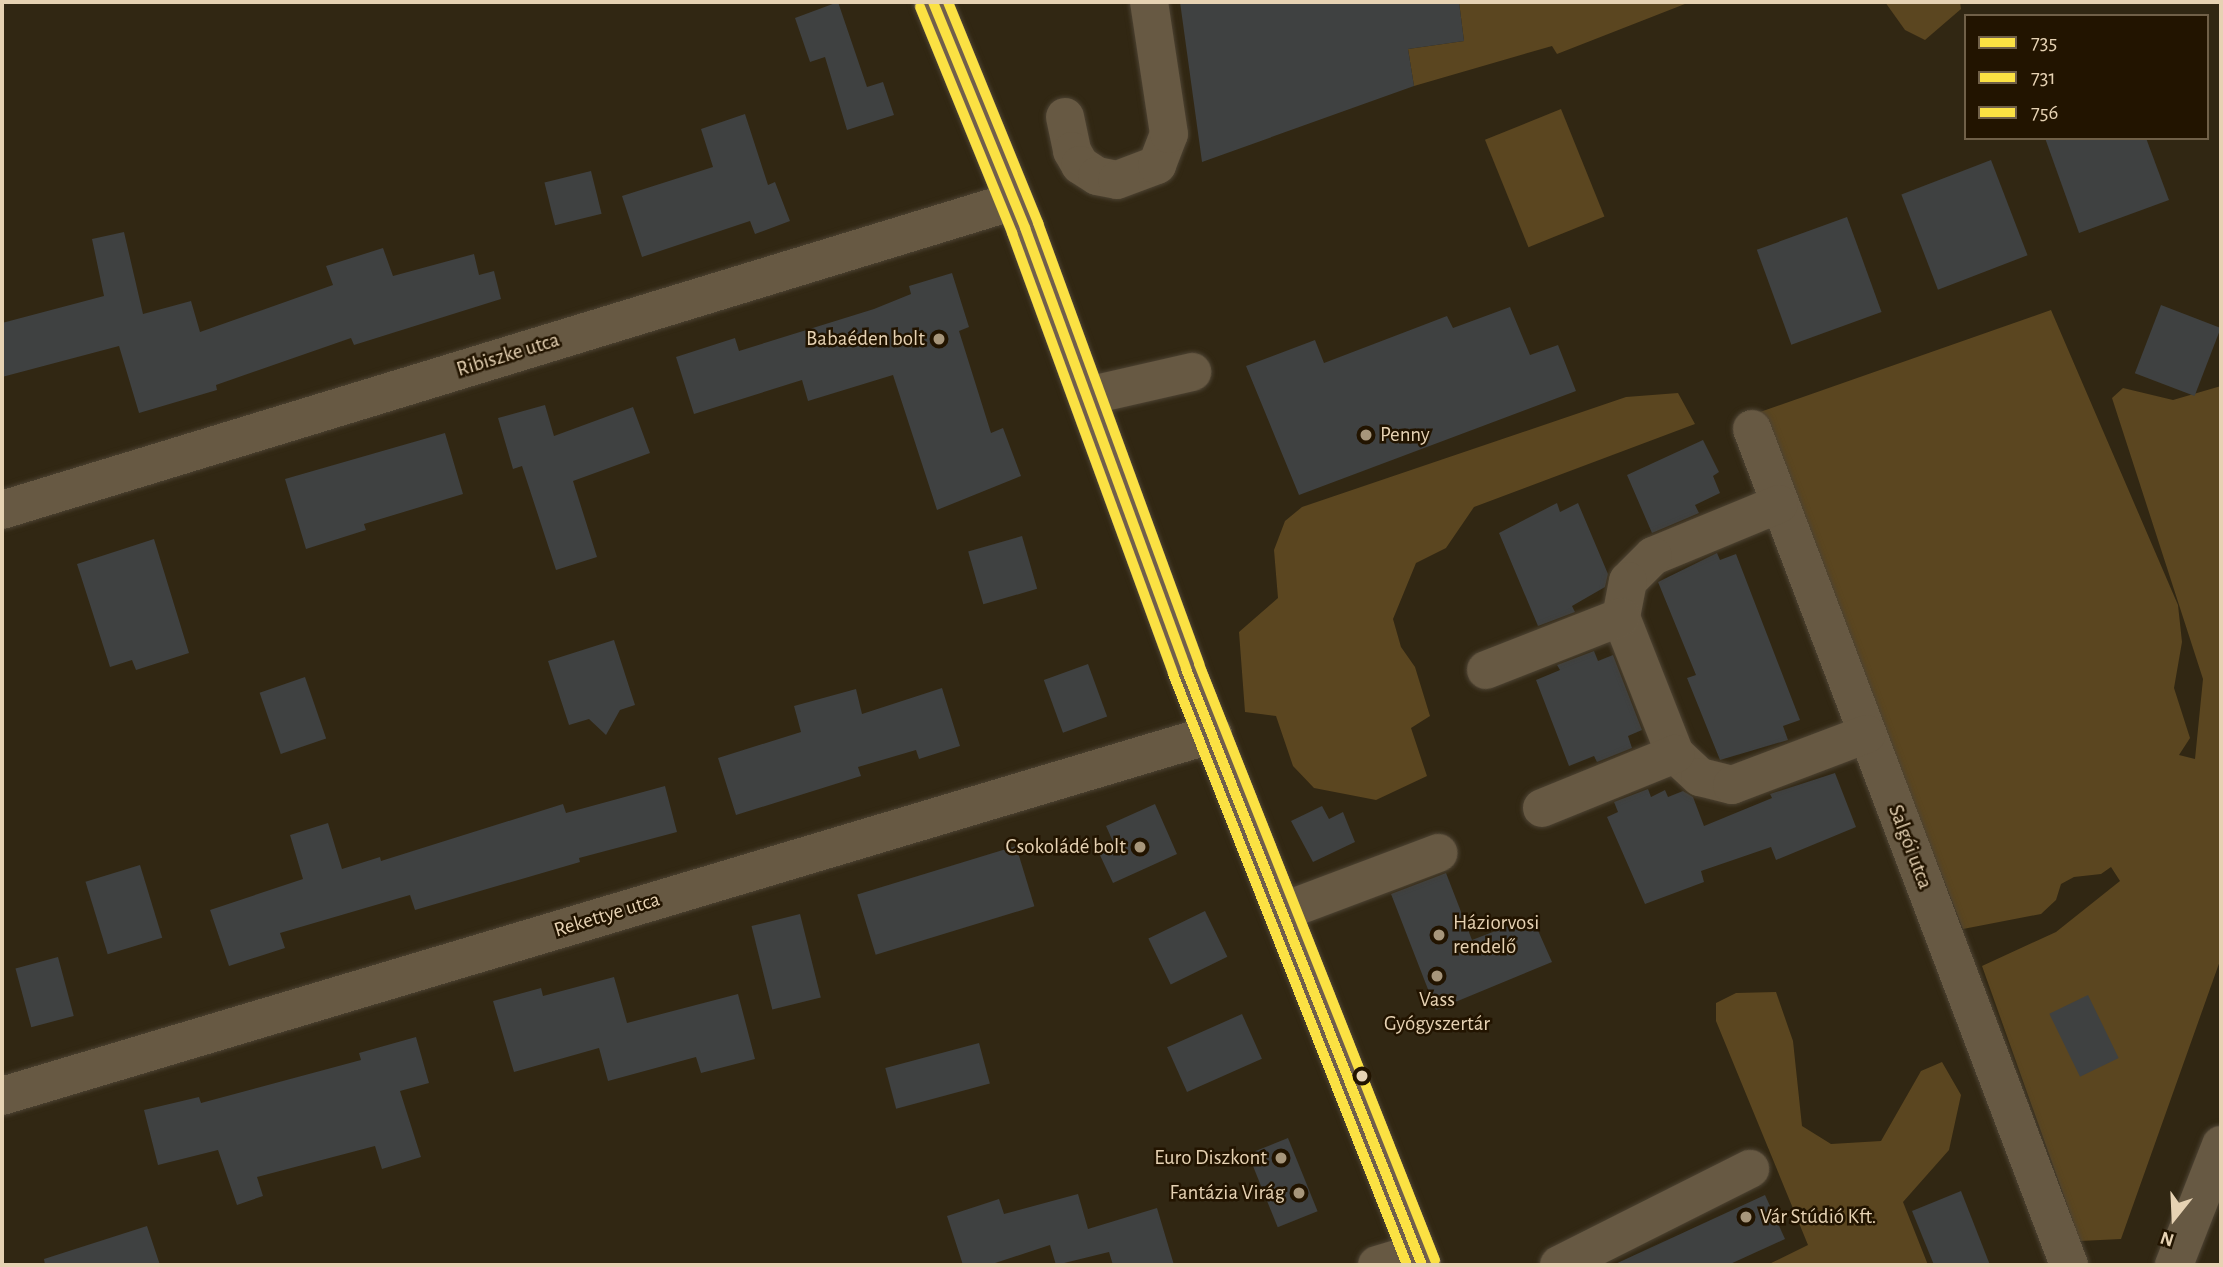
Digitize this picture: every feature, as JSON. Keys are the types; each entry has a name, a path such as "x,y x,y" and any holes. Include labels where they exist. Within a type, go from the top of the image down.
{"main road":[{"path":"933,2 1014,201 1213,734 1420,1259"}],"street":[{"path":"1065,117 1072,151 1080,165 1097,176 1117,180 1157,165 1169,134 1149,2"},
{"name":"Ribiszke utca","path":"2,510 1014,201"},
{"path":"1087,396 1192,372"},
{"name":"Salgói utca","path":"1752,429 2069,1265"},
{"path":"1779,504 1653,556 1628,581 1621,617 1675,754 1700,777 1732,785 1867,734"},
{"path":"1486,670 1621,617"},
{"name":"Rekettye utca","path":"2,1096 1213,734"},
{"path":"1542,808 1675,754"},
{"path":"1284,911 1438,853"},
{"path":"2174,1265 2221,1145"},
{"path":"1559,1265 1750,1169"},
{"path":"1377,1265 1420,1259"}],"shaded area":[{"path":"1459,2 1690,2 1557,54 1552,46 1414,86 1408,49 1464,41"},
{"path":"1885,2 1960,2 1961,9 1925,40 1905,30"},
{"path":"1561,109 1604,217 1528,247 1485,140"},
{"path":"2051,310 2178,605 2182,642 2174,688 2190,738 2179,755 2195,759 2203,679 2112,398 2123,388 2173,400 2221,386 2221,958 2121,1239 2080,1241 1982,966 2056,932 2120,881 2111,867 2101,874 2074,877 2061,884 2056,900 2041,914 1963,929 1760,412"},
{"path":"1678,393 1695,424 1474,507 1446,548 1416,563 1393,619 1401,647 1415,667 1430,716 1411,728 1427,776 1376,800 1314,788 1293,766 1276,716 1245,712 1239,632 1278,598 1274,550 1285,521 1302,507 1626,397"},
{"path":"1776,992 1793,1041 1802,1126 1831,1144 1881,1141 1921,1071 1942,1062 1961,1095 1949,1150 1903,1202 1928,1265 1767,1265 1808,1245 1716,1021 1716,1003 1736,993"}],"building":[{"path":"838,2 867,87 883,82 894,115 847,130 825,57 810,62 795,18"},
{"path":"1180,2 1459,2 1464,41 1408,49 1414,86 1202,162"},
{"path":"745,114 768,185 775,182 790,221 755,234 750,221 642,257 622,196 713,167 701,129"},
{"path":"2046,140 2147,140 2169,200 2079,233"},
{"path":"1991,160 2028,255 1938,290 1901,194"},
{"path":"591,171 602,214 555,225 544,183"},
{"path":"1847,217 1882,312 1791,345 1757,250"},
{"path":"124,232 143,314 191,301 200,332 333,285 326,266 383,248 393,276 474,254 479,275 494,271 501,299 354,345 351,338 216,385 217,390 139,413 119,346 2,377 2,323 104,296 92,239"},
{"path":"952,273 969,327 959,331 991,433 1003,428 1021,476 937,510 893,375 808,401 802,380 694,414 676,357 735,338 739,351 874,309 911,294 909,286"},
{"path":"2161,305 2221,328 2195,396 2135,373"},
{"name":"Penny","path":"1510,307 1530,355 1558,345 1576,391 1299,495 1246,366 1315,340 1324,363 1447,316 1453,328"},
{"path":"545,405 554,436 633,407 650,453 573,481 597,557 556,570 522,466 513,469 498,418"},
{"path":"445,433 463,494 364,524 366,530 306,549 285,479"},
{"path":"1703,440 1719,472 1713,476 1720,493 1695,505 1699,513 1652,533 1627,475"},
{"path":"1557,503 1560,512 1578,503 1608,574 1605,587 1572,606 1575,612 1538,626 1499,533"},
{"path":"1022,536 1037,589 983,604 968,551"},
{"path":"154,539 189,653 136,670 132,660 110,667 77,564"},
{"path":"1717,553 1720,560 1736,554 1800,720 1783,726 1788,740 1720,760 1687,678 1696,675 1658,582"},
{"path":"614,640 635,705 620,710 606,735 589,719 569,725 548,661"},
{"path":"1594,651 1598,661 1613,655 1642,730 1628,736 1632,748 1597,762 1594,756 1569,766 1536,680 1560,670 1557,665"},
{"path":"1088,664 1107,717 1063,733 1044,680"},
{"path":"305,677 326,738 281,754 260,693"},
{"path":"942,688 960,746 919,759 916,750 858,767 861,776 736,815 718,758 801,732 794,706 856,689 862,714"},
{"path":"1835,773 1856,827 1776,860 1771,847 1701,871 1704,882 1645,904 1607,817 1618,812 1614,802 1648,789 1651,797 1665,790 1668,797 1683,791 1693,797 1704,826 1772,798 1770,794"},
{"path":"665,786 677,832 579,858 580,862 415,910 410,895 280,933 285,948 229,966 210,910 303,879 290,835 328,823 342,869 380,857 381,861 563,804 566,813"},
{"name":"Csokoládé bolt","path":"1155,804 1177,854 1113,883 1098,851 1114,844 1106,826"},
{"path":"1322,806 1329,819 1343,812 1355,842 1313,862 1291,821"},
{"path":"1016,846 1034,906 876,955 857,895"},
{"path":"140,865 162,938 108,954 85,882"},
{"name":"Háziorvosi rendelő","path":"1446,873 1472,940 1532,917 1552,962 1436,1010 1391,894"},
{"path":"1205,911 1227,957 1171,984 1148,939"},
{"path":"800,914 821,997 772,1010 751,926"},
{"path":"58,957 74,1016 31,1027 15,968"},
{"path":"614,977 627,1023 738,994 755,1059 701,1073 696,1057 608,1081 599,1048 514,1072 493,1001 541,988 543,996"},
{"path":"2088,995 2119,1058 2080,1077 2049,1014"},
{"path":"1242,1014 1262,1059 1187,1092 1167,1047"},
{"path":"416,1037 429,1083 400,1091 421,1157 382,1169 375,1146 257,1177 263,1196 237,1205 218,1150 158,1165 144,1110 199,1097 201,1103 361,1060 359,1053"},
{"path":"979,1043 990,1084 896,1109 885,1068"},
{"path":"1288,1138 1318,1211 1278,1227 1248,1154"},
{"path":"1961,1191 1990,1265 1934,1265 1912,1211"},
{"path":"1078,1194 1088,1229 1157,1208 1174,1265 1113,1265 1109,1252 1056,1265 1050,1245 989,1265 963,1265 947,1216 999,1199 1004,1214"},
{"name":"Vár Stúdió Kft.","path":"1765,1195 1785,1239 1728,1265 1613,1265"},
{"path":"147,1226 160,1265 45,1265 44,1259"}],"transit line":[{"name":"735","path":"933,2 1025,228 1186,669 1422,1265"},
{"name":"756","path":"948,2 1038,223 1199,664 1435,1260"},
{"name":"731","path":"920,7 1012,233 1173,674 1407,1265"}],"place":[{"name":"Babaéden bolt","path":"939,339"},
{"name":"Penny","path":"1366,435"},
{"name":"Csokoládé bolt","path":"1140,847"},
{"name":"Háziorvosi rendelő","path":"1439,935"},
{"name":"Vass Gyógyszertár","path":"1437,976"},
{"name":"Euro Diszkont","path":"1281,1158"},
{"name":"Fantázia Virág","path":"1299,1193"},
{"name":"Vár Stúdió Kft.","path":"1746,1217"}]}
